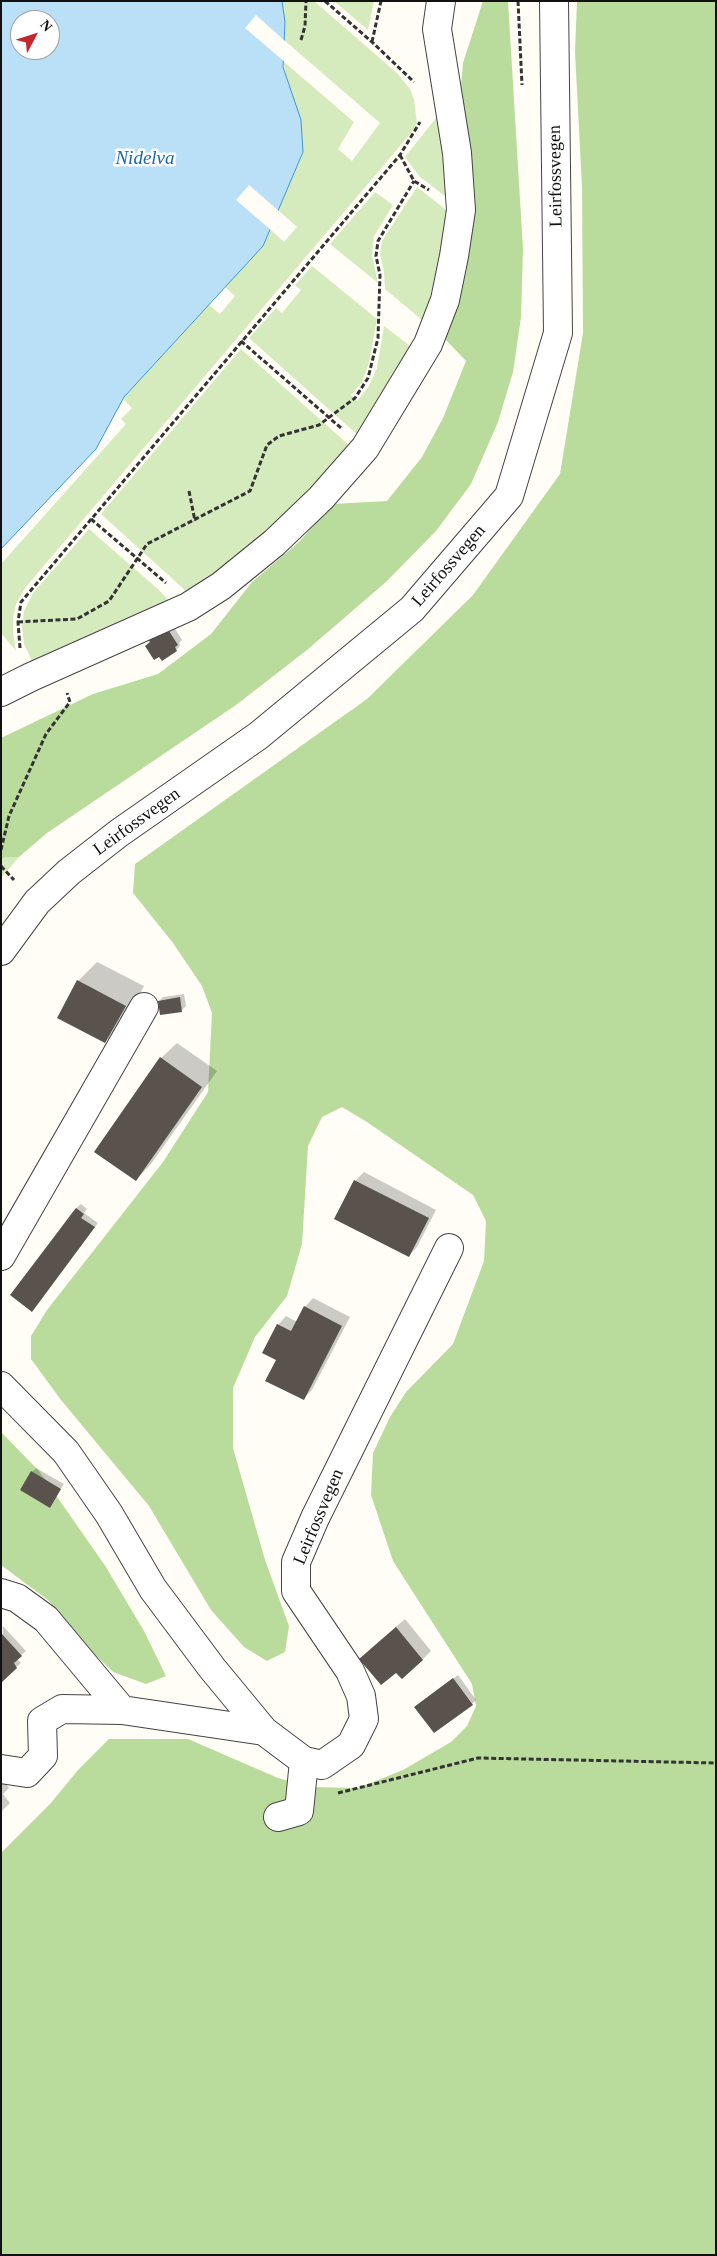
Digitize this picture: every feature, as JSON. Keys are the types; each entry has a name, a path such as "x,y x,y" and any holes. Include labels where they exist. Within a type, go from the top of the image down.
{"street":[{"path":"1,692 192,605 221,586 274,543 321,498 365,448 428,344 445,300 460,210 457,153 441,101 438,29 441,1"},
{"name":"Leirfossvegen","path":"1,951 37,902 69,872 119,833 258,736 412,609 510,496 558,333 554,1"},
{"path":"1,1256 144,1007"},
{"name":"Leirfossvegen","path":"313,1763 351,1745 364,1719 361,1696 350,1671 296,1590 296,1562 320,1509 449,1248"},
{"path":"1,1386 66,1452 109,1514 154,1590 212,1668 264,1731 313,1763 299,1811 278,1817"},
{"path":"1,1593 17,1598 46,1619 122,1710"},
{"path":"1,1769 28,1772 43,1756 42,1721 62,1709 122,1710 264,1731"}],"path":[{"path":"301,40 305,26 306,1"},
{"path":"31,677 19,646 18,622 21,602 400,155 441,101 325,1"},
{"path":"372,42 381,1"},
{"path":"518,1 522,87"},
{"path":"18,622 77,619 109,601 147,544 195,521 250,491 267,445 279,436 319,425 355,398 368,378 378,338 380,275 376,256 378,241 414,181"},
{"path":"241,342 365,448"},
{"path":"189,491 195,521"},
{"path":"91,519 192,605"},
{"path":"1,850 9,816 46,734 70,702 57,666"},
{"path":"1,866 14,880"},
{"path":"10,885 20,874"},
{"path":"313,1763 332,1795 478,1758 716,1763"}],"green space":[{"path":"282,1 314,1 398,74 410,89 414,99 417,123 411,133 25,588 16,604 13,617 16,651 1,633 1,564 126,424 121,419 132,408 123,399 124,397 209,305 220,314 235,296 225,287 263,246 270,229 284,242 297,227 278,210 303,152 283,61 354,122 338,149 352,161 380,123 284,40 285,22"},
{"path":"334,1 374,1 368,30"},
{"path":"483,1 508,1 523,249 521,317 513,372 498,422 471,484 436,531 386,582 307,650 236,705 47,833 19,857 1,858 1,738 93,694 158,674 211,634 252,582 299,542 333,504 387,501 422,457 443,418 466,361 444,338 464,274 462,220 455,153 463,63"},
{"path":"577,1 716,1 716,2255 1,2255 1,1853 50,1804 78,1770 109,1739 188,1739 278,1778 310,1787 358,1788 403,1770 451,1742 467,1726 476,1706 472,1684 393,1561 371,1495 373,1453 390,1417 406,1392 453,1344 484,1261 486,1221 473,1195 342,1107 322,1117 308,1146 302,1244 287,1296 255,1337 233,1388 233,1448 265,1560 289,1626 285,1652 267,1661 244,1647 211,1610 149,1506 61,1400 31,1359 31,1336 47,1310 163,1162 208,1092 212,1013 202,986 173,943 133,893 135,864 367,699 473,595 560,474 583,333 582,187 575,52"},
{"path":"441,117 450,200 419,176 405,157 436,118"},
{"path":"417,187 450,213 450,229 423,321 385,289 380,254 382,241"},
{"path":"375,192 393,205 374,236 372,255 378,283 330,244"},
{"path":"312,266 377,319 369,363 362,382 351,395 357,401 369,386 377,368 384,326 410,346 360,437 249,338 276,308 282,313 301,290 295,285"},
{"path":"241,349 351,447 333,473 241,558 188,593 101,514"},
{"path":"89,529 159,590 171,603 33,663 24,644 22,626 24,611 33,593"},
{"path":"19,857 1,878 1,858"},
{"path":"1,1432 39,1471 106,1567 144,1631 166,1676 146,1684 113,1672 80,1640 48,1600 1,1565"}],"water":[{"name":"Nidelva","path":"1,1 282,1 285,22 283,67 301,120 303,152 263,246 124,397 96,449 1,549"}],"pier":[{"path":"256,15 286,42 286,63 245,28"},
{"path":"249,185 280,212 272,231 236,200"}],"building":[{"path":"163,629 166,633 169,631 178,645 175,647 177,651 162,661 159,657 154,660 145,646 150,642 148,639"},
{"path":"77,980 126,1006 105,1043 57,1018"},
{"path":"180,997 182,1012 160,1015 158,1001"},
{"path":"160,1057 202,1087 136,1181 94,1152"},
{"path":"354,1180 429,1218 409,1257 334,1219"},
{"path":"76,1208 84,1214 81,1218 95,1227 32,1312 10,1295"},
{"path":"304,1306 342,1326 304,1400 265,1381 276,1360 262,1353 277,1324 291,1331"},
{"path":"31,1471 61,1489 50,1508 20,1490"},
{"path":"396,1627 423,1660 402,1679 396,1673 381,1685 359,1659"},
{"path":"1,1633 22,1656 14,1663 17,1668 1,1683"},
{"path":"453,1678 473,1705 434,1733 414,1707"}]}
